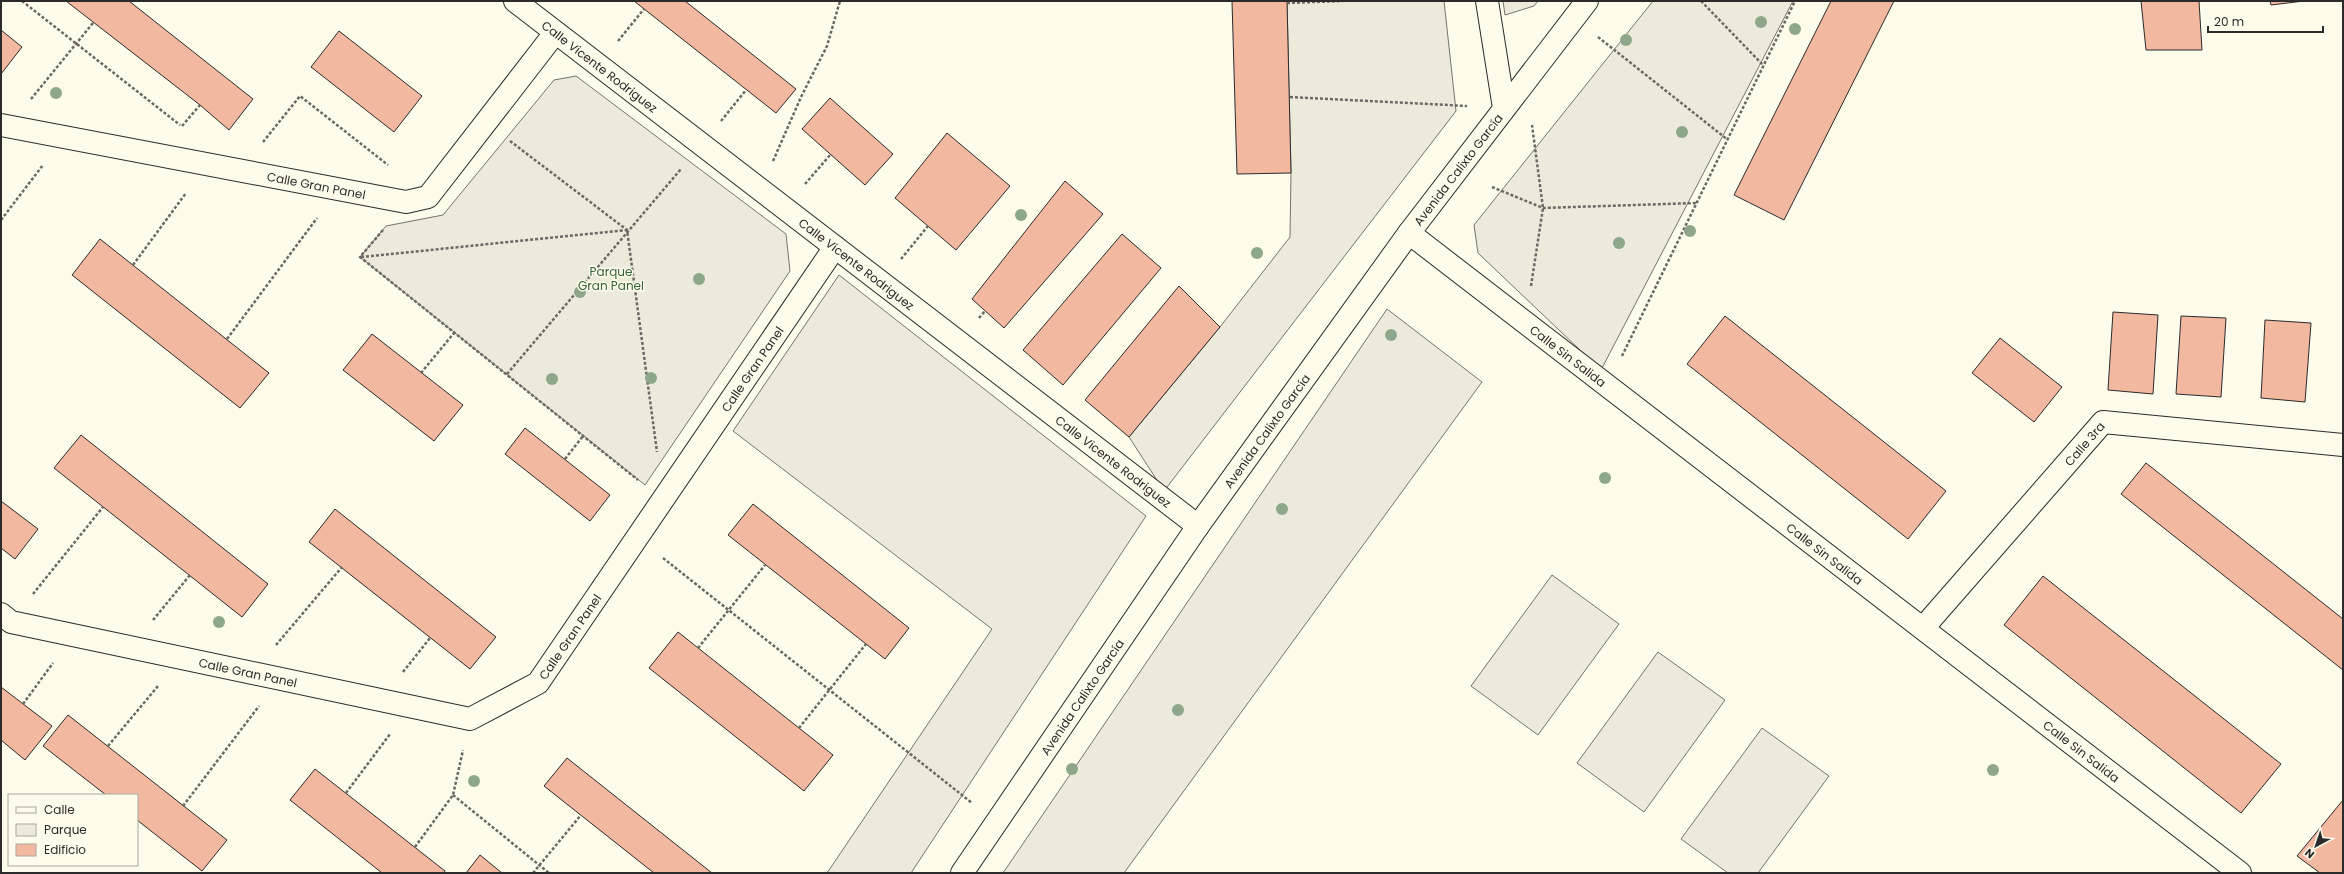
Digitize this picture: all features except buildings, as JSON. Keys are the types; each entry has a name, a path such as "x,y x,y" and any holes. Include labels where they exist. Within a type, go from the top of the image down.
{"street":[{"name":"Calle Vicente Rodriguez","path":"515,1 1198,526"},
{"path":"1487,1 1504,108"},
{"name":"Avenida Calixto García","path":"962,873 1198,526 1409,233 1580,9"},
{"path":"428,197 555,33"},
{"name":"Calle Gran Panel","path":"5,125 406,202 428,197"},
{"name":"Calle Sin Salida","path":"1409,233 2240,873"},
{"name":"Calle Gran Panel","path":"6,618 73,635 470,719 538,683 835,247"},
{"name":"Calle 3ra","path":"1922,628 2103,422 2343,445"}],"path":[{"path":"22,1 188,131"},
{"path":"760,190 801,97 827,46 840,1"},
{"path":"1287,4 1343,1"},
{"path":"1701,1 1762,65"},
{"path":"1608,385 1728,140 1762,65 1795,1"},
{"path":"598,65 644,9"},
{"path":"1580,9 1728,140"},
{"path":"5,125 77,44 93,23"},
{"path":"1526,81 1543,208 1526,322"},
{"path":"507,374 746,90"},
{"path":"241,170 300,96 428,197"},
{"path":"1290,97 1504,108"},
{"path":"486,123 627,230 663,500"},
{"path":"1,220 65,137"},
{"path":"785,208 831,154"},
{"path":"133,265 208,164"},
{"path":"1492,187 1543,208 1697,203"},
{"path":"227,339 339,189"},
{"path":"360,258 406,202"},
{"path":"882,283 928,226"},
{"path":"360,258 627,230"},
{"path":"360,258 663,500"},
{"path":"421,373 454,333"},
{"path":"565,459 583,436"},
{"path":"6,618 103,507"},
{"path":"637,537 996,821"},
{"path":"698,648 765,565"},
{"path":"252,673 342,567"},
{"path":"130,647 190,575"},
{"path":"23,704 73,635"},
{"path":"380,700 430,638"},
{"path":"799,728 866,644"},
{"path":"108,746 181,658"},
{"path":"183,806 280,678"},
{"path":"346,793 410,707"},
{"path":"415,847 453,795 470,719"},
{"path":"453,795 548,873"},
{"path":"532,873 581,814"}],"green space":[{"path":"1287,1 1444,1 1456,111 1164,491 1129,437 1220,327 1290,237 1291,173"},
{"path":"1503,1 1538,1 1534,6 1505,15"},
{"path":"1653,1 1793,1 1601,370 1478,253 1474,225"},
{"name":"Parque Gran Panel","path":"576,76 786,234 790,271 645,485 360,257 386,226 443,215 554,80"},
{"path":"839,275 1146,516 911,873 827,873 992,629 733,431"},
{"path":"1387,309 1482,382 1124,873 1003,873"},
{"path":"1552,575 1619,624 1538,735 1471,686"},
{"path":"1658,652 1725,700 1644,812 1577,763"},
{"path":"1762,728 1829,776 1758,873 1728,873 1681,839"}]}
